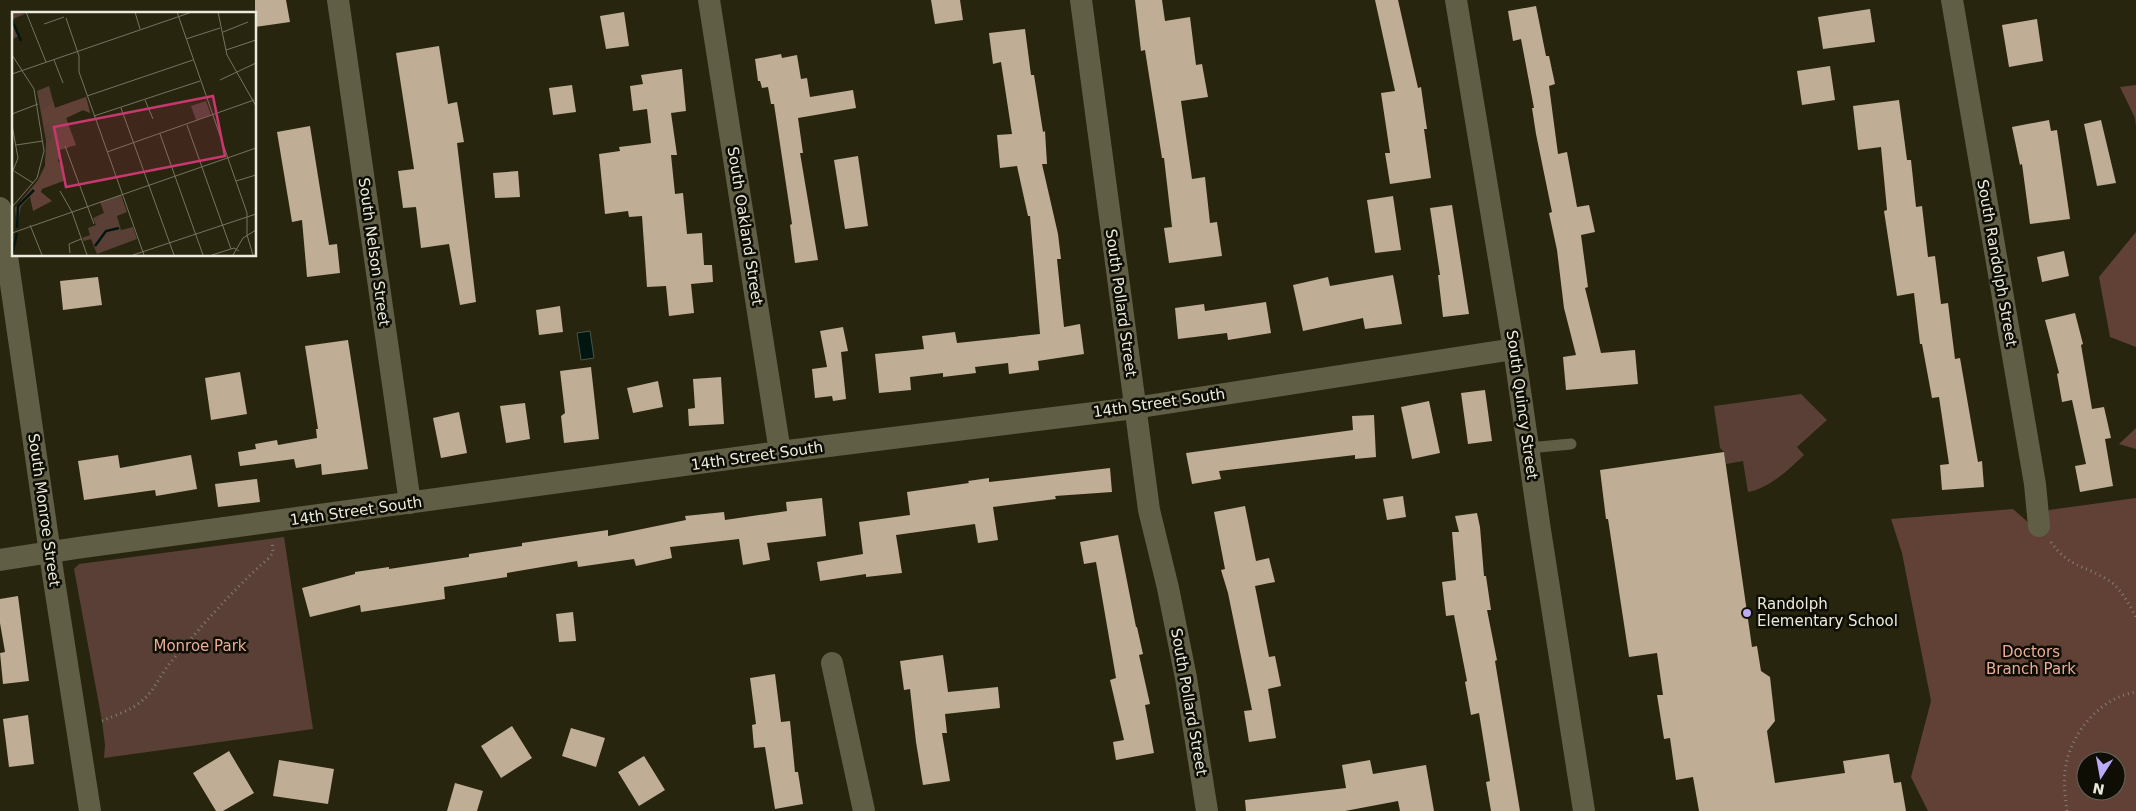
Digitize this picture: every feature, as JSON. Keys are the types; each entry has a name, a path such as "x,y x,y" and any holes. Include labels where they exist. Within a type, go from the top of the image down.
{"street":[{"name":"South Nelson Street","path":"338,0 410,504"},
{"name":"South Oakland Street","path":"709,0 780,452"},
{"name":"South Pollard Street","path":"1080,0 1149,510 1168,588 1186,678 1207,811"},
{"name":"South Quincy Street","path":"1456,0 1514,350 1584,811"},
{"name":"South Randolph Street","path":"1952,0 2035,484 2039,526"},
{"name":"South Monroe Street","path":"0,208 5,275 90,811"},
{"name":"14th Street South","path":"0,560 780,452 1134,408 1514,350"},
{"path":"832,663 864,811"}],"lane":[{"path":"1528,448 1571,444"}],"path":[{"path":"2039,526 2065,560 2110,581 2127,600 2136,616"},
{"path":"102,721 144,700 161,674 214,612 240,583 270,557 273,552 271,538"},
{"path":"2067,811 2065,792 2066,765 2075,738 2093,714 2113,699 2136,692"}],"green space":[{"path":"2136,85 2136,127 2135,118 2120,87"},
{"path":"2136,232 2136,347 2110,337 2099,277"},
{"path":"1801,394 1827,420 1797,447 1804,455 1792,467 1764,487 1748,492 1743,461 1726,464 1724,452 1720,448 1714,406"},
{"path":"2136,428 2136,449 2119,444"},
{"name":"Doctors Branch Park","path":"2136,498 2136,811 1928,811 1911,777 1931,701 1902,553 1891,519 2013,509 2039,532 2049,510"},
{"name":"Monroe Park","path":"284,537 313,729 104,758 105,745 102,721 74,569 79,564"}],"shaded area":[{"path":"590,331 594,358 581,360 577,333"}],"building":[{"path":"255,0 286,0 290,22 256,27"},
{"path":"931,0 960,0 963,20 935,24"},
{"path":"1135,0 1162,0 1165,21 1190,17 1196,65 1202,64 1208,97 1181,101 1192,179 1205,177 1210,223 1217,222 1222,256 1169,263 1164,228 1172,227 1164,158 1162,158 1145,50 1141,51"},
{"path":"1375,0 1398,0 1418,88 1421,87 1427,129 1424,129 1431,178 1390,184 1385,153 1390,153 1381,93 1395,91"},
{"path":"1536,6 1546,56 1549,56 1555,84 1549,86 1558,154 1567,152 1577,207 1589,205 1595,232 1581,235 1588,287 1585,288 1601,353 1635,350 1638,384 1566,390 1563,357 1576,355 1564,308 1557,250 1549,213 1552,212 1536,134 1532,108 1534,108 1521,39 1513,41 1508,11"},
{"path":"1870,9 1875,42 1823,49 1818,17"},
{"path":"624,12 629,46 606,49 600,16"},
{"path":"2037,19 2043,61 2009,67 2002,25"},
{"path":"1025,29 1031,75 1034,75 1043,132 1045,131 1047,164 1042,164 1058,234 1061,259 1057,259 1064,327 1080,324 1084,354 1038,361 1039,370 1009,374 1008,363 975,367 976,373 943,377 943,373 910,377 911,390 879,393 875,354 924,349 922,336 955,332 957,343 1040,334 1030,216 1028,216 1017,166 1000,168 997,135 1012,134 1001,62 993,64 989,33"},
{"path":"439,46 448,104 457,102 464,142 457,143 476,302 460,305 449,244 421,248 416,207 403,208 398,171 414,169 396,53"},
{"path":"781,54 782,58 797,55 801,79 807,78 810,97 853,90 856,108 798,118 803,153 800,153 818,260 795,263 790,225 792,224 774,104 771,104 768,87 762,88 760,81 758,81 755,59"},
{"path":"1830,66 1835,100 1802,105 1797,71"},
{"path":"682,69 686,111 671,113 677,155 671,155 675,194 683,193 687,234 702,233 704,265 712,265 713,282 691,284 694,313 669,316 666,286 647,287 642,216 629,217 628,211 605,214 599,154 620,151 619,147 651,143 647,109 633,111 630,86 643,84 641,75"},
{"path":"572,85 576,112 553,115 549,88"},
{"path":"1899,100 1907,160 1911,160 1916,207 1922,206 1928,257 1935,256 1941,304 1948,303 1955,359 1960,358 1978,462 1982,461 1984,487 1942,490 1940,465 1949,464 1939,397 1932,398 1922,344 1920,344 1914,293 1897,296 1884,211 1887,210 1881,147 1858,150 1853,106"},
{"path":"2049,120 2051,131 2057,130 2070,219 2030,224 2022,164 2020,165 2012,127"},
{"path":"2101,120 2116,183 2097,186 2084,124"},
{"path":"310,126 329,245 337,244 340,273 307,277 302,220 292,222 277,132"},
{"path":"858,156 868,226 845,229 834,160"},
{"path":"518,171 520,197 495,198 493,173"},
{"path":"1393,196 1401,250 1375,253 1367,200"},
{"path":"1452,205 1469,314 1443,317 1438,275 1440,275 1430,208"},
{"path":"2064,251 2069,276 2042,282 2037,257"},
{"path":"1393,275 1402,324 1365,329 1363,318 1303,331 1293,285 1328,277 1330,286"},
{"path":"98,277 102,305 63,310 60,281"},
{"path":"1266,302 1271,333 1228,340 1227,333 1178,339 1175,308 1204,304 1205,311"},
{"path":"560,306 563,332 539,335 536,310"},
{"path":"2075,313 2083,344 2081,345 2092,409 2104,407 2111,438 2105,439 2113,486 2080,492 2075,466 2086,464 2072,400 2062,402 2057,374 2059,373 2045,320"},
{"path":"843,327 848,351 841,352 846,399 833,401 832,396 815,398 812,369 827,367 820,331"},
{"path":"348,340 368,469 322,475 321,464 296,468 294,459 240,466 238,452 256,449 255,444 277,440 278,445 317,438 316,429 318,429 305,346"},
{"path":"591,367 599,439 564,443 561,416 565,413 560,371"},
{"path":"240,372 247,414 211,420 205,378"},
{"path":"721,377 724,424 689,426 688,409 695,408 693,379"},
{"path":"658,381 663,407 633,413 627,388"},
{"path":"1485,390 1492,441 1468,444 1461,393"},
{"path":"1429,401 1440,453 1412,459 1401,407"},
{"path":"525,403 530,439 506,443 500,406"},
{"path":"459,412 467,453 441,458 433,418"},
{"path":"1374,415 1376,457 1355,459 1355,455 1219,471 1221,479 1192,484 1186,453 1353,430 1352,416"},
{"path":"1724,452 1752,647 1757,646 1761,671 1770,677 1775,721 1767,731 1775,783 1845,773 1843,761 1889,754 1894,783 1901,782 1906,811 1699,811 1693,777 1676,780 1670,738 1664,739 1657,695 1663,695 1657,653 1629,657 1608,519 1606,519 1600,470"},
{"path":"118,455 120,468 191,455 197,489 156,496 155,490 84,500 78,461"},
{"path":"1110,468 1112,492 1055,496 1056,499 993,507 998,540 978,543 975,524 896,535 902,573 866,577 866,574 820,581 817,562 863,554 859,522 910,515 907,492 969,483 968,481 989,478 989,482"},
{"path":"257,479 260,502 218,507 215,484"},
{"path":"1403,496 1406,517 1387,520 1383,499"},
{"path":"822,498 826,536 767,543 770,560 743,565 739,539 670,547 672,558 636,566 634,559 578,567 577,561 507,573 507,577 444,587 445,599 361,612 360,605 310,617 302,588 355,574 355,572 469,557 469,554 522,546 522,543 608,530 608,536 686,520 685,516 724,512 725,520 787,511 786,502"},
{"path":"1245,506 1256,561 1269,558 1275,582 1255,586 1269,657 1275,656 1281,686 1268,689 1276,738 1249,742 1244,711 1252,710 1228,593 1221,570 1225,569 1214,512"},
{"path":"1477,513 1484,576 1486,576 1491,610 1487,610 1497,660 1495,661 1520,811 1491,811 1486,782 1490,781 1479,713 1471,715 1465,682 1467,681 1454,615 1446,616 1442,582 1456,580 1452,532 1459,532 1455,516"},
{"path":"1118,535 1143,654 1139,655 1150,704 1145,705 1154,753 1116,760 1113,742 1124,740 1110,680 1116,678 1096,562 1084,564 1080,542"},
{"path":"18,596 29,681 3,684 0,653 5,652 0,623 0,599"},
{"path":"573,612 576,641 559,642 556,614"},
{"path":"943,655 948,692 998,687 1000,708 945,714 947,733 942,733 950,781 923,785 910,689 904,690 900,661"},
{"path":"775,674 781,722 790,721 795,772 798,772 803,804 775,809 765,747 754,748 752,725 756,724 750,678"},
{"path":"28,715 34,764 9,767 3,719"},
{"path":"512,726 532,758 501,778 481,746"},
{"path":"571,728 605,738 596,767 562,756"},
{"path":"229,751 254,793 223,811 216,811 193,773"},
{"path":"644,756 665,790 639,806 618,772"},
{"path":"279,760 334,769 328,804 273,796"},
{"path":"1370,760 1373,774 1426,765 1434,811 1400,811 1398,801 1345,811 1246,811 1245,800 1346,788 1342,765"},
{"path":"455,783 483,791 477,811 447,811"}],"place":[{"name":"Randolph Elementary School","path":"1747,613"}]}
